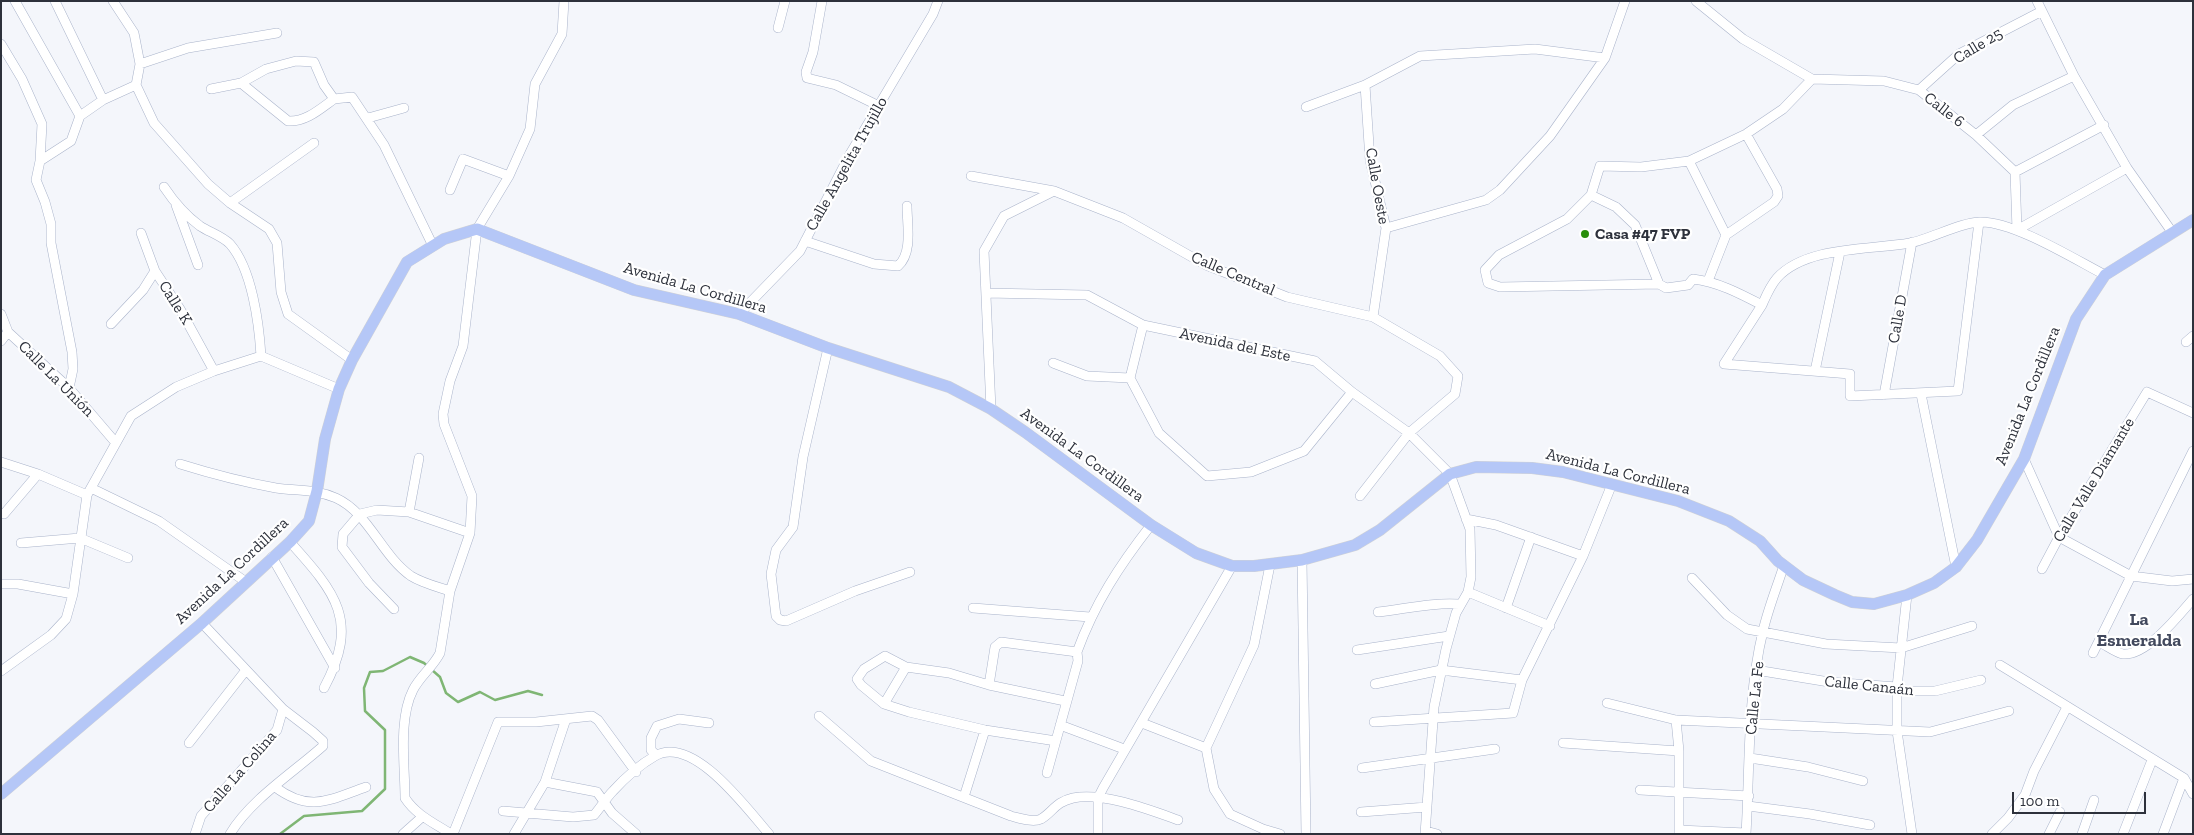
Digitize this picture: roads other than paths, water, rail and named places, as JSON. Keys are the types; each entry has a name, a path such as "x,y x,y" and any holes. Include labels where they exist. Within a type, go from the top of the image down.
{"main road":[{"name":"Avenida La Cordillera","path":"1,794 202,623 272,556 290,542 309,520 318,491 325,439 339,388 352,360 407,262 444,239 477,229 634,290 739,314 828,348 949,387 991,409 1151,525 1196,553 1232,566 1302,560 1355,545 1380,530 1450,474 1469,468 1504,466 1563,472 1678,501 1730,520 1760,541 1784,565 1803,580 1852,602 1874,604 1907,595 1934,583 1956,567 1977,540 2024,459 2076,319 2105,275 2193,220"}],"street":[{"path":"15,1 80,116"},
{"path":"55,1 102,100"},
{"path":"564,1 562,34 535,84 530,129 508,176 477,229 463,346 450,381 442,414 444,424 472,496 470,533 450,591 443,642 436,662 424,673 413,689 405,717 405,798 411,807 440,831 452,834 498,722 536,722 592,716 598,720 636,772"},
{"path":"778,28 785,1"},
{"path":"822,1 814,52 806,72 807,78 836,85 879,106"},
{"name":"Calle Angelita Trujillo","path":"739,314 800,251 850,154 933,14 938,1"},
{"path":"1386,228 1486,200 1500,190 1550,136 1605,58 1625,1"},
{"name":"Calle 6","path":"1696,1 1743,39 1812,80 1884,81 1919,90 1976,135 2015,172"},
{"path":"2037,1 2074,76 2104,125 2127,168 2172,232"},
{"path":"116,2 134,33 140,64 136,85 154,123 208,184 230,203 269,229 277,243 281,292 288,314 352,360"},
{"name":"Calle 25","path":"1919,90 1958,54 2042,11"},
{"path":"140,64 188,48 277,33"},
{"path":"1,44 22,79 42,124 40,161 36,180 51,224 51,243 72,352 74,370 68,388"},
{"path":"1306,107 1366,85 1420,56 1535,49 1605,58"},
{"path":"211,89 242,83 266,69 296,61 311,61 314,62 324,85 334,99"},
{"path":"1976,135 2013,105 2074,76"},
{"path":"1762,305 1708,281 1693,279 1688,285 1666,288 1659,284 1500,287 1488,284 1485,270 1498,255 1566,219 1591,195 1600,166 1641,167 1690,161 1746,134 1783,109 1812,80"},
{"path":"242,83 288,121 296,122 306,118 334,99 352,97 368,118 384,145 432,246"},
{"path":"40,161 71,141 80,116 102,100 136,85"},
{"name":"Calle Oeste","path":"1366,85 1370,160 1386,228 1373,317"},
{"path":"368,118 404,108"},
{"path":"2017,230 2015,172 2104,125"},
{"path":"1708,281 1726,235 1774,202 1778,196 1777,189 1746,134"},
{"path":"230,203 314,143"},
{"path":"450,190 463,159 508,176"},
{"path":"1690,161 1726,235"},
{"path":"2017,230 2127,168"},
{"name":"Calle Central","path":"971,176 1054,191 1123,218 1206,265 1287,297 1373,317 1440,356 1458,376 1455,394 1409,433"},
{"path":"164,187 176,205 198,265"},
{"path":"991,409 984,250 1004,216 1054,191"},
{"path":"1591,195 1616,206 1635,225 1659,284"},
{"path":"176,205 200,226 229,243 245,266 258,328 261,356"},
{"path":"805,241 874,264 898,266 903,262 907,248 907,206"},
{"path":"1979,222 1958,391 1850,396 1850,374 1724,364 1762,305 1770,287 1785,271 1807,259 1840,252 1912,242 1979,222 2017,230 2105,275"},
{"name":"Calle K","path":"141,233 155,271 180,309 214,371"},
{"name":"Calle D","path":"1884,395 1912,242"},
{"path":"1815,371 1840,252"},
{"path":"111,324 143,290 155,271"},
{"name":"Avenida del Este","path":"986,293 1087,295 1143,325 1314,362 1409,433 1450,474"},
{"name":"Calle La Unión","path":"1,314 8,332 68,388 116,443"},
{"path":"1143,325 1130,378 1159,433 1207,476 1251,472 1304,451 1352,392"},
{"path":"1,341 8,332"},
{"path":"828,348 803,457 793,527 776,550 771,574 776,616 780,620 786,621 855,591 910,572"},
{"path":"1,671 50,635 66,620 73,594 80,538 89,492 131,416 176,387 214,371 261,356 339,388"},
{"path":"1053,363 1087,376 1130,378"},
{"name":"Calle Valle Diamante","path":"2042,569 2059,537 2147,392 2193,414"},
{"path":"1921,394 1956,567"},
{"path":"1360,496 1409,433"},
{"path":"2093,653 2193,451"},
{"path":"409,512 418,458"},
{"path":"2024,459 2059,537 2131,576 2172,581 2193,579"},
{"path":"1,462 89,492 158,521 246,582"},
{"path":"180,464 217,476 278,488 318,491 337,498 360,514 375,539 411,576 450,591"},
{"path":"4,514 38,474"},
{"path":"1437,834 1425,832 1433,718 1449,636 1459,604 1468,592 1471,577 1470,529 1450,474"},
{"path":"1374,722 1512,713 1522,680 1583,556 1612,484"},
{"path":"394,609 369,583 342,547 343,534 360,514 377,510 409,512 470,533"},
{"path":"1466,519 1496,525 1583,556"},
{"path":"1047,773 1065,701 1078,661 1077,652 1090,617 1122,563 1151,525"},
{"path":"1506,608 1531,537"},
{"path":"21,544 80,538 128,558"},
{"path":"290,542 316,571 339,612 343,630 340,652 335,668 324,688"},
{"path":"272,556 335,668"},
{"path":"1302,560 1306,834"},
{"path":"1270,564 1254,645 1206,748 1214,789 1230,814 1263,829 1280,834"},
{"name":"Calle La Fe","path":"1746,833 1749,796 1750,723 1756,670 1763,630 1784,565"},
{"path":"1098,834 1098,798 1124,749 1142,723 1232,566"},
{"path":"1692,578 1727,615 1747,629 1763,630 1826,644 1901,648 1972,626"},
{"path":"1,584 18,584 73,594"},
{"path":"1468,592 1550,626"},
{"path":"1907,595 1897,687 1897,731 1912,834"},
{"path":"2099,642 2124,654 2138,651 2167,630 2193,599"},
{"path":"1378,612 1417,608 1440,603 1459,604"},
{"path":"973,608 1090,617"},
{"path":"202,623 283,709 323,741 323,746 275,787 236,824 230,834"},
{"path":"1357,650 1449,636"},
{"path":"989,685 995,647 1001,642 1077,652"},
{"path":"1056,741 985,730 884,704 860,685 857,679 864,669 882,657 891,659 906,667 949,673 989,685 1065,701"},
{"path":"2000,665 2184,778 2193,794"},
{"path":"884,704 906,667"},
{"path":"189,743 246,670"},
{"path":"1375,684 1442,670 1522,680"},
{"name":"Calle Canaán","path":"1756,670 1829,682 1897,687 1908,692 1935,691 1981,680"},
{"path":"1606,703 1676,720 1930,732 2009,711"},
{"path":"1992,834 2008,818 2026,795 2034,771 2068,708"},
{"name":"Calle La Colina","path":"195,834 201,816 277,730 283,709"},
{"path":"819,716 871,761 1011,816 1033,820 1041,819 1054,806 1073,798 1098,798 1135,806 1178,820"},
{"path":"514,834 529,812 545,782 566,719"},
{"path":"656,755 651,750 650,738 657,726 679,719 709,723"},
{"path":"1676,720 1680,751 1679,832 1746,833"},
{"path":"1142,723 1206,748"},
{"path":"1060,725 1124,749"},
{"path":"964,797 985,730"},
{"path":"1563,743 1680,751"},
{"path":"1362,768 1430,760 1444,755 1495,749"},
{"path":"503,811 573,817 594,814 613,791 656,755 672,753 691,756 731,791 769,834"},
{"path":"1750,758 1808,767 1863,781"},
{"path":"2123,834 2152,760"},
{"path":"2163,834 2184,778"},
{"path":"545,782 597,792 604,804 636,834"},
{"path":"275,787 287,796 302,802 320,802 366,787"},
{"path":"1640,790 1679,790 1749,796"},
{"path":"2082,834 2094,800"},
{"path":"1748,806 1810,814 1870,826"},
{"path":"1361,812 1427,807"},
{"path":"2049,834 2060,812"},
{"path":"403,834 422,817"}],"waterway":[{"path":"280,834 304,816 362,811 385,789 385,730 365,711 364,688 370,672 383,671 410,657 424,663 440,677 446,693 458,702 480,692 495,700 528,691 542,695"}],"place":[{"name":"Casa #47 FVP","path":"1585,234"}],"district":[{"name":"La Esmeralda","path":"2139,630"}]}
